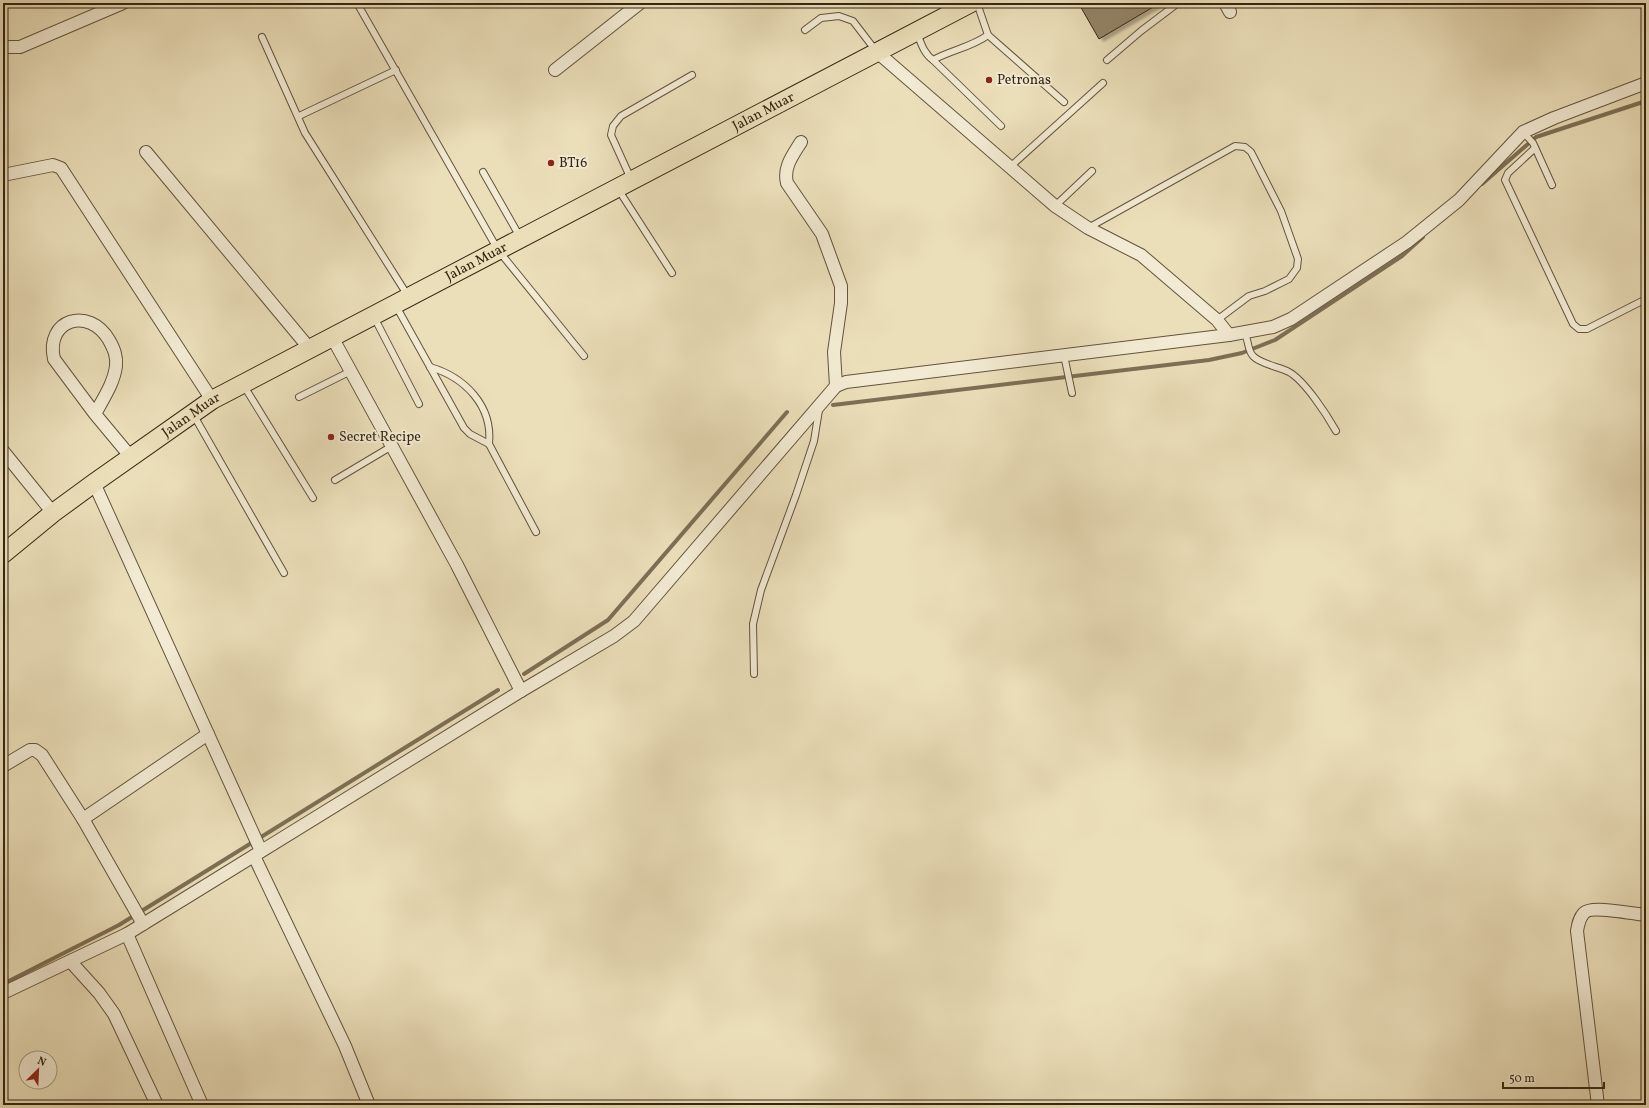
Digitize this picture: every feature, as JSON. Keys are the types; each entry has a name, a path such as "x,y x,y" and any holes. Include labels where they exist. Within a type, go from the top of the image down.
{"main road":[{"name":"Jalan Muar","path":"3,554 53,513 130,456 212,400 970,4"}],"street":[{"path":"3,46 20,47 123,3"},
{"path":"555,70 640,3"},
{"path":"877,52 1055,206 1088,228 1141,255 1217,320 1229,335"},
{"path":"3,993 71,962 127,934 138,916 258,850 614,636 634,621 819,406 829,392 836,386 846,382 1064,358 1229,335 1245,335 1273,327 1291,319 1407,242 1459,200 1525,134 1554,118 1646,83"},
{"path":"801,142 787,164 785,176 787,183 822,234 841,286 834,352 836,386"},
{"path":"146,152 310,349"},
{"path":"3,175 54,165 61,168 212,400"},
{"path":"95,414 114,376 116,368 114,350 104,332 96,325 88,321 74,321 63,325 58,331 53,341 52,350 54,359 95,414 130,456"},
{"path":"332,337 457,565 521,691"},
{"path":"3,451 53,513"},
{"path":"94,483 252,832 258,850 345,1046 369,1105"},
{"path":"83,819 208,734"},
{"path":"3,766 30,750 39,752 83,819 138,916"},
{"path":"1598,1105 1577,931 1579,920 1584,912 1593,909 1646,915"},
{"path":"127,934 202,1105"},
{"path":"71,962 106,1002 114,1014 157,1105"}],"lane":[{"path":"357,3 498,250 584,356"},
{"path":"1107,60 1141,31 1178,3"},
{"path":"970,4 988,36 1064,102"},
{"path":"805,30 821,18 839,16 853,21 877,52"},
{"path":"916,32 922,47 929,57 1002,126"},
{"path":"933,60 977,43 988,36"},
{"path":"262,37 305,132 402,300 430,366 464,428 470,434 489,444"},
{"path":"299,116 396,70"},
{"path":"672,273 625,184 611,135 613,126 621,116 692,74"},
{"path":"1010,167 1103,83"},
{"path":"1525,134 1534,146 1552,185"},
{"path":"1088,228 1235,146 1245,147 1251,152 1281,211 1298,259 1297,268 1289,279 1265,291 1249,296 1217,320"},
{"path":"1534,146 1508,173 1505,180 1573,324 1579,329 1587,329 1646,299"},
{"path":"1055,206 1092,171"},
{"path":"484,172 521,238"},
{"path":"373,316 420,404"},
{"path":"1245,335 1252,355 1257,360 1291,373 1321,406 1336,431"},
{"path":"1064,358 1072,393"},
{"path":"430,366 446,372 462,381 480,402 488,420 489,444 536,532"},
{"path":"299,397 351,371"},
{"path":"243,384 313,498"},
{"path":"754,674 753,624 761,590 796,496 814,441 819,406"},
{"path":"192,413 284,574"},
{"path":"335,480 392,446"}],"building":[{"path":"1160,3 1099,39 1079,4"}],"waterway":[{"path":"1482,184 1536,137 1646,101"},
{"path":"833,405 1209,360 1242,353 1275,340 1402,256 1423,237"},
{"path":"524,674 608,620 787,412"},
{"path":"3,984 119,925 498,690"}],"place":[{"name":"Petronas","path":"989,80"},
{"name":"BT16","path":"551,163"},
{"name":"Secret Recipe","path":"331,437"}]}
